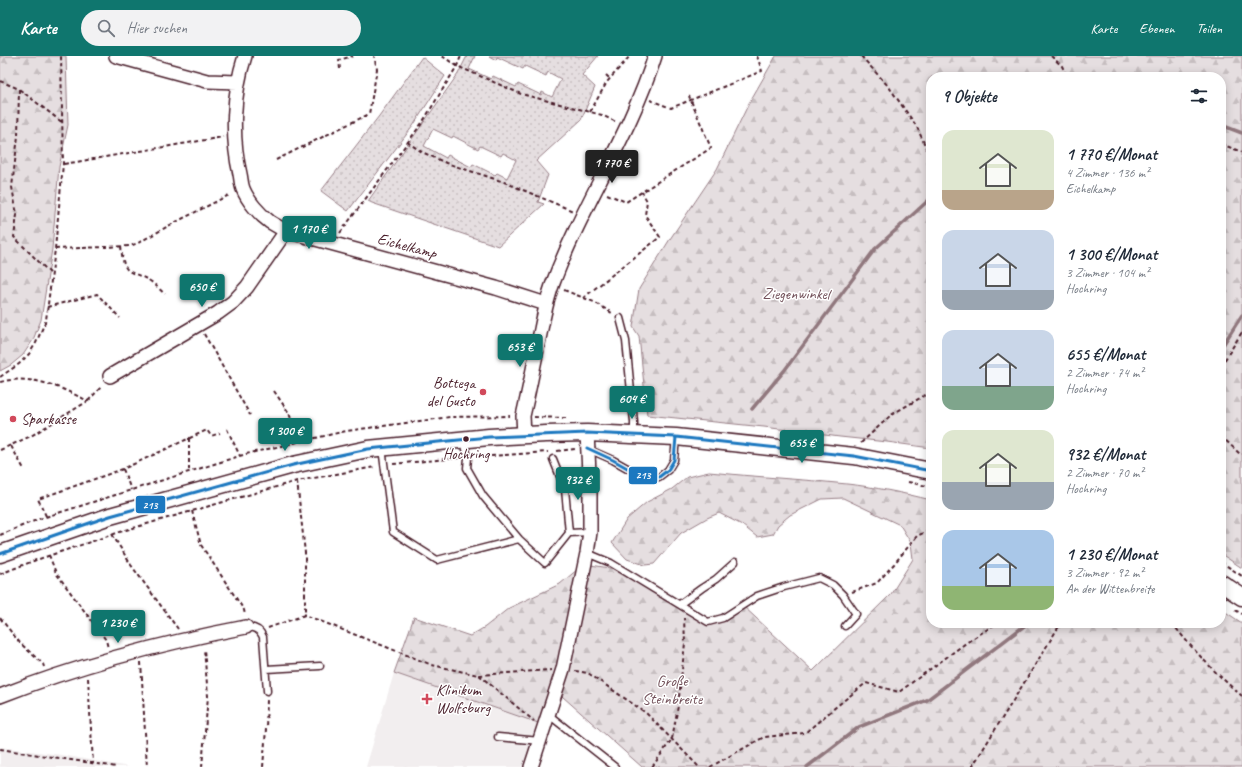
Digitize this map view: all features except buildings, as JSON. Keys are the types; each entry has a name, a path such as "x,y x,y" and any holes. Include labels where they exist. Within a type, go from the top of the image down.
{"street":[{"path":"116,56 207,81 238,82"},
{"name":"Eichelkamp","path":"245,56 238,82 235,111 234,136 236,160 243,188 255,207 269,222 286,231 496,288 546,304"},
{"path":"524,435 524,416 546,304 552,284 583,215 627,127 648,79 655,56"},
{"path":"110,376 218,313 233,302 247,287 286,231"},
{"path":"0,554 110,516 286,467 368,449 464,440 524,435 587,441 634,434 676,436 854,456 926,470"},
{"path":"531,767 563,669 587,554 590,532 590,493 587,441"},
{"path":"1226,586 1242,596"},
{"path":"0,696 49,678 140,651 246,627"}],"lane":[{"path":"620,318 626,341 634,434"},
{"path":"587,441 629,470 650,478 659,477 668,470 674,460 676,436"},
{"path":"464,440 468,458 467,468 483,496 519,539 545,563 569,533 564,489 553,459"},
{"path":"382,448 393,532 437,560 519,539"},
{"path":"569,533 590,532"},
{"path":"587,554 611,563 708,622 723,618 757,596 819,578 833,585 843,595 856,614 845,626"},
{"path":"682,606 702,588 716,580 735,562"},
{"path":"246,627 259,631 263,637 267,691"},
{"path":"266,669 320,666"},
{"path":"549,715 615,767"},
{"path":"498,738 542,735"}],"path":[{"path":"0,377 19,364 29,354 36,343 46,320 55,249 63,164 61,56"},
{"path":"340,69 339,60 353,56"},
{"path":"276,160 370,114 377,69 374,56"},
{"path":"442,56 457,66 521,94 602,115 627,127"},
{"path":"332,244 422,123 457,66 461,56"},
{"path":"590,112 610,79 630,56"},
{"path":"640,97 671,108 718,87 762,71 758,56"},
{"path":"861,56 889,88 918,127 926,147"},
{"path":"1051,56 1062,66 1065,72"},
{"path":"606,75 610,79"},
{"path":"0,82 19,89 63,123"},
{"path":"19,89 18,136 12,187 17,215 14,237 51,274"},
{"path":"596,189 626,202 711,148 689,96"},
{"path":"63,164 234,136"},
{"path":"407,142 422,152 446,163 504,182 583,215"},
{"path":"1226,146 1242,152"},
{"path":"55,249 130,246 243,188"},
{"path":"583,298 660,237 645,214 647,202 642,192"},
{"path":"121,246 124,266 129,272 151,282 165,294"},
{"path":"552,284 583,298 620,318"},
{"path":"47,307 97,294 120,318"},
{"path":"198,325 250,415"},
{"path":"1226,358 1242,332"},
{"path":"0,450 31,436 88,401 110,376"},
{"path":"0,382 21,380 40,382 61,388 88,401"},
{"path":"274,391 290,413 299,442"},
{"path":"858,445 891,415 926,395"},
{"path":"227,429 240,456"},
{"path":"46,516 38,499 123,469 207,430 211,436 220,433"},
{"path":"189,438 189,472"},
{"path":"0,574 48,555 112,534 297,481 385,465 468,458 587,441"},
{"path":"1226,441 1241,455"},
{"path":"11,446 24,469"},
{"path":"123,469 130,490"},
{"path":"297,481 305,553 305,615"},
{"path":"902,481 926,486"},
{"path":"192,511 201,545 244,610 246,627"},
{"path":"843,595 877,583 917,536 926,532"},
{"path":"112,534 131,565 186,640"},
{"path":"48,555 56,573 106,640 112,659"},
{"path":"1226,565 1242,576"},
{"path":"652,767 672,739 678,706 685,643 682,606"},
{"path":"259,631 305,615 432,665 478,675 563,669 588,673 646,713 699,767"},
{"path":"0,618 20,643 43,664 49,678"},
{"path":"710,767 764,737 805,733 866,683 899,692 966,643 989,628"},
{"path":"972,767 1058,628"},
{"path":"1176,628 1189,645 1242,696"},
{"path":"202,767 208,696 203,636"},
{"path":"140,651 147,767"},
{"path":"87,667 93,763"},
{"path":"478,675 542,735"},
{"path":"263,767 267,691"},
{"path":"0,749 117,767"}],"shaded area":[{"name":"Klinikum Wolfsburg","path":"394,673 541,724 527,767 366,767"},
{"path":"0,747 62,755 129,767 0,767"}],"green space":[{"path":"0,56 66,56 68,125 59,167 52,249 41,320 33,340 23,355 11,365 0,371"},
{"path":"467,56 475,56 469,69 491,79 493,76 516,87 518,84 541,95 542,92 552,97 561,79 548,72 546,76 525,66 523,69 497,57 496,60 489,56 598,56 582,75 595,87 581,120 536,161 548,175 538,202 544,204 498,246 368,201 458,74","holes":["433,129 452,138 453,136 478,149 480,146 501,156 503,153 516,160 507,178 497,173 495,175 473,164 471,167 448,155 446,158 424,146"]},
{"name":"Ziegenwinkel","path":"776,56 1242,56 1242,568 1226,557 1226,72 926,72 926,447 764,427 647,415 639,336 633,327 639,289 670,239 717,169 749,103"},
{"path":"422,57 445,76 413,126 348,211 321,191"},
{"name":"Große Steinbreite","path":"709,472 830,482 889,490 926,499 926,628 1226,628 1226,612 1242,623 1242,767 642,767 554,689 541,724 394,673 414,617 470,636 485,627 509,608 560,584 584,564 623,570 707,623 723,618 742,605 813,671 891,594 913,559 911,543 900,525 843,498 822,499 790,515 778,525 773,534 757,537 742,525 719,513 681,533 654,564 645,565 627,559 612,543 627,519 647,502 672,489 687,477"}],"waterway":[{"path":"1226,127 1242,133"},
{"path":"752,409 784,371 875,249 926,203"},
{"path":"1226,340 1242,315"},
{"path":"807,767 859,727 927,700 1021,628"}],"transit line":[{"name":"213","path":"0,554 110,516 293,465 368,449 489,437 587,433 676,437 854,456 926,470"},
{"name":"213","path":"587,448 650,478 659,477 668,470 674,460 676,437"}],"place":[{"name":"Bottega del Gusto","path":"483,392"},
{"name":"Sparkasse","path":"13,419"},
{"name":"Hochring","path":"466,439"},
{"name":"Klinikum Wolfsburg","path":"427,699"}]}
